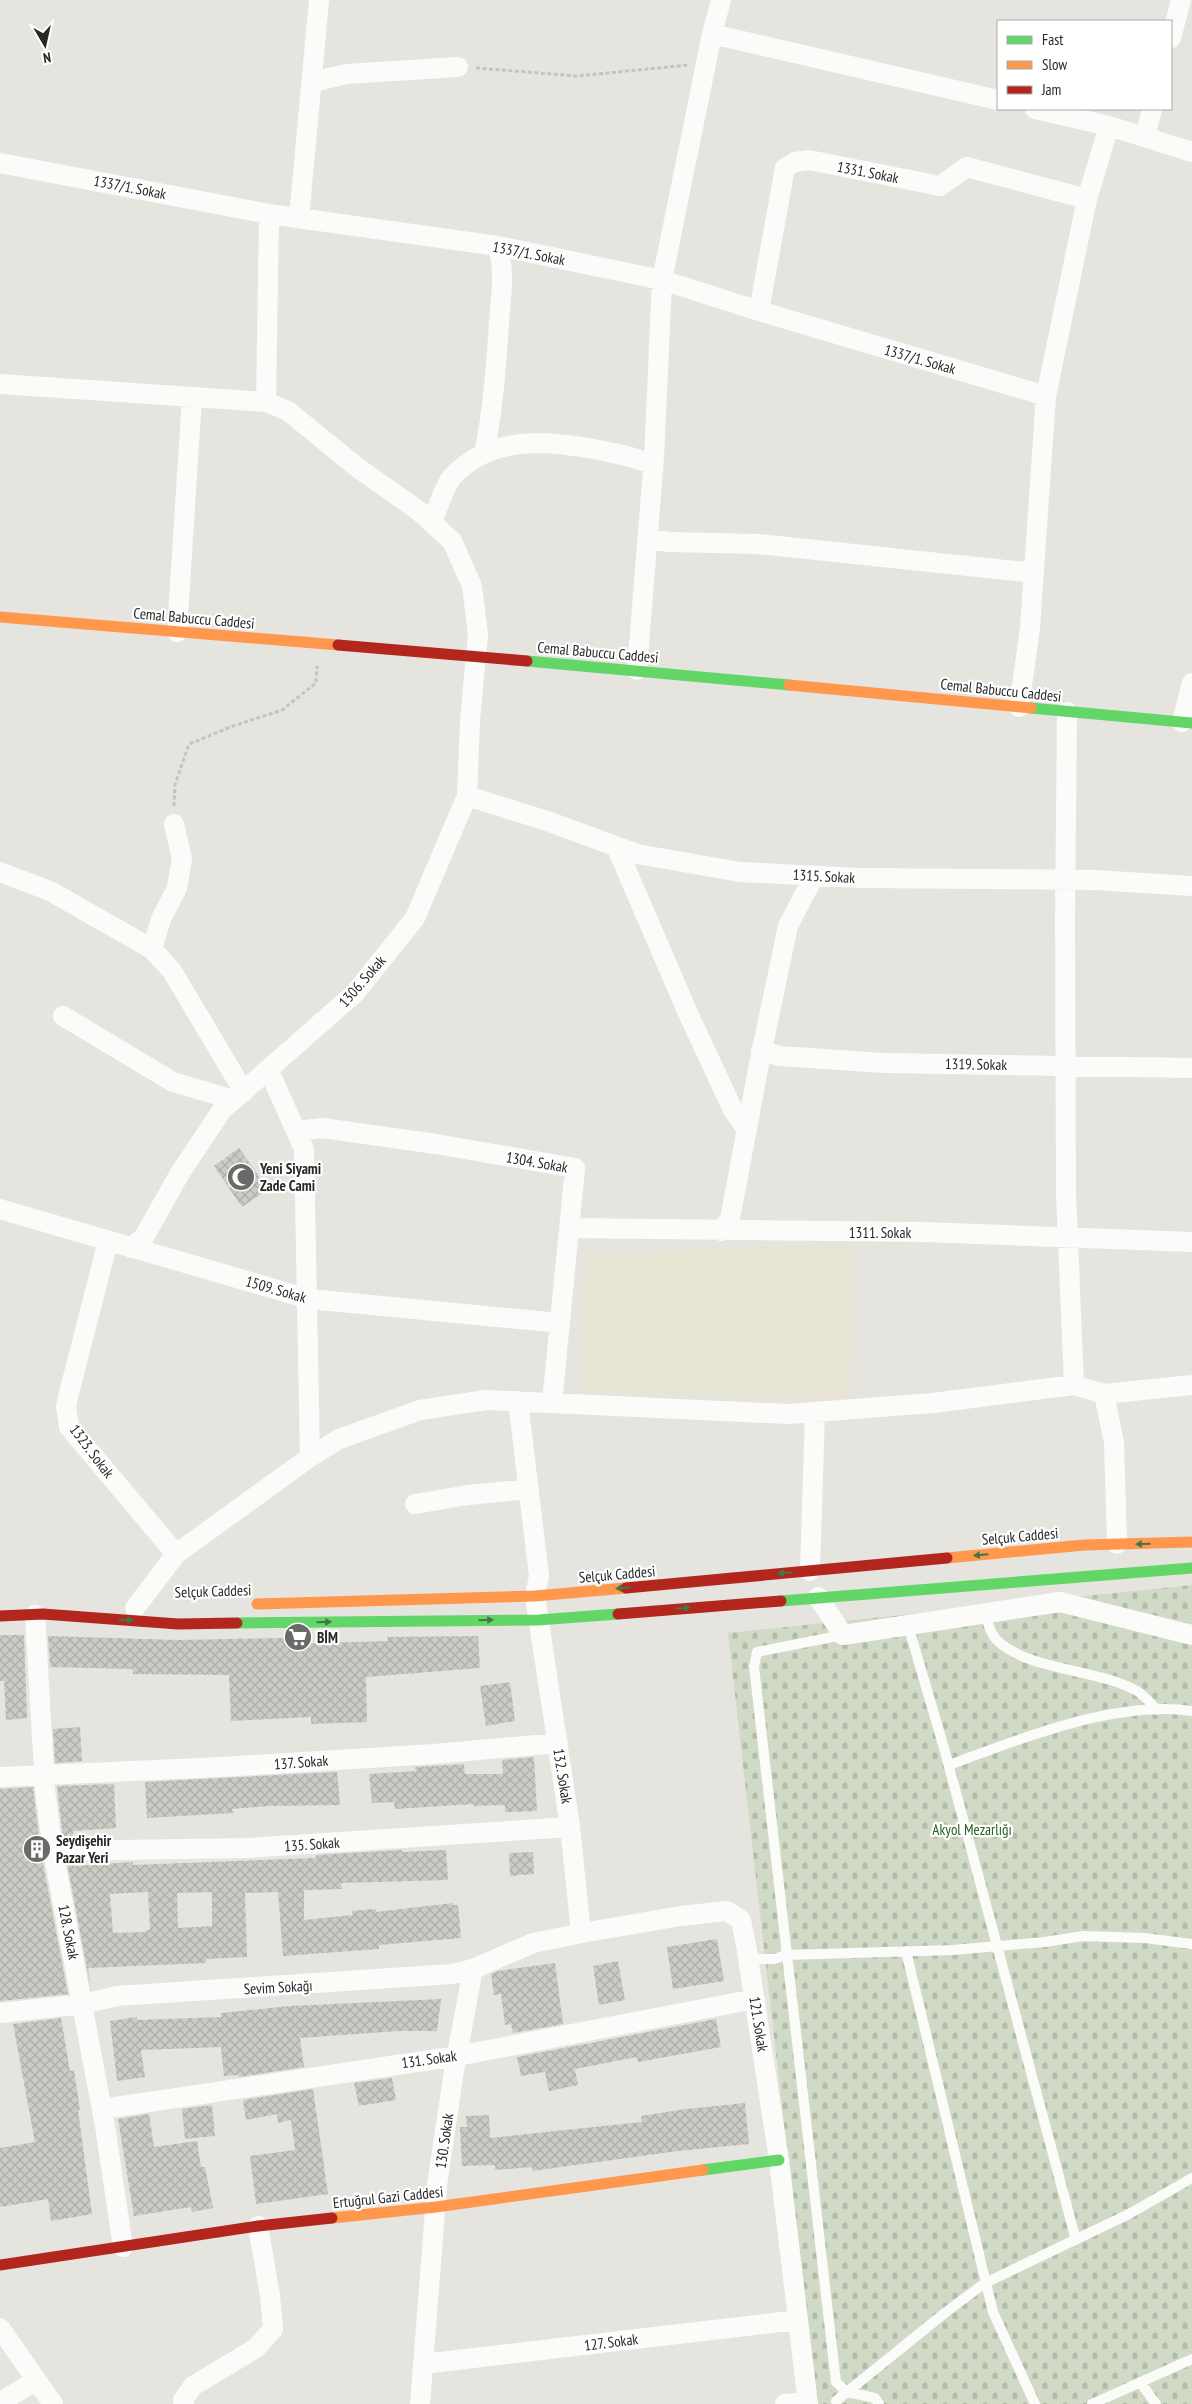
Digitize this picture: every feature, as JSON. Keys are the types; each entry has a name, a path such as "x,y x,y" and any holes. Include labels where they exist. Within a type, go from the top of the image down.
{"main road":[{"name":"Cemal Babuccu Caddesi","path":"0,616 637,670 1187,722"},
{"name":"Selçuk Caddesi","path":"242,1605 535,1596 1084,1545 1192,1542"},
{"path":"39,1614 178,1624 538,1620 1192,1568"},
{"path":"0,1616 145,1608"},
{"name":"Ertuğrul Gazi Caddesi","path":"0,2265 258,2226 436,2207 779,2160"}],"street":[{"path":"299,218 313,82 319,0"},
{"path":"637,670 653,466 662,280 706,62 721,0"},
{"path":"1172,34 1181,0"},
{"path":"712,34 997,100"},
{"path":"313,82 346,74 458,67"},
{"path":"1039,110 1109,126 1192,152"},
{"path":"1145,137 1152,110"},
{"path":"1019,707 1030,628 1046,396 1087,199 1109,126"},
{"name":"1331. Sokak","path":"759,311 785,168 795,162 809,160 940,186 967,167 1087,199"},
{"name":"1337/1. Sokak","path":"0,163 269,214 498,246 662,280 759,311 1046,396"},
{"path":"266,402 269,214"},
{"path":"484,454 489,430 503,266 498,246"},
{"name":"1306. Sokak","path":"0,384 266,402 288,411 358,468 431,522 452,541 472,586 478,635 470,720 467,796 415,918 355,994 222,1110 180,1174 144,1237 132,1248"},
{"path":"176,632 192,397"},
{"path":"431,522 451,478 472,460 517,443 562,443 642,461 653,466"},
{"path":"648,539 670,542 758,544 1034,573"},
{"path":"1187,722 1192,683"},
{"path":"1068,712 1066,1193 1074,1385"},
{"name":"1315. Sokak","path":"467,796 547,821 637,854 740,872 938,880 1066,880 1192,886"},
{"path":"152,949 160,919 177,888 182,859 174,824"},
{"path":"616,846 687,1010 733,1110 746,1130"},
{"path":"0,872 50,891 152,949 172,971 239,1096"},
{"path":"722,1231 730,1219 761,1051 788,926 814,876"},
{"path":"63,1016 173,1082 239,1096"},
{"name":"1319. Sokak","path":"761,1051 780,1056 883,1063 1192,1068"},
{"path":"269,1070 304,1149 309,1299 310,1457"},
{"name":"1304. Sokak","path":"296,1131 322,1128 436,1144 575,1168 552,1403"},
{"name":"1509. Sokak","path":"0,1209 309,1299 560,1323"},
{"name":"1311. Sokak","path":"569,1228 923,1232 1192,1242"},
{"name":"1323. Sokak","path":"108,1241 66,1406 70,1427 176,1554"},
{"path":"145,1608 176,1554 310,1457 339,1439 420,1410 486,1400 788,1414 933,1403 1074,1385 1104,1394 1192,1386"},
{"path":"1104,1394 1114,1442 1117,1544"},
{"name":"132. Sokak","path":"518,1401 538,1576 535,1596 570,1828 581,1933"},
{"path":"810,1571 815,1412"},
{"path":"415,1504 468,1495 529,1489"},
{"path":"818,1597 843,1636 1060,1602 1192,1635"},
{"name":"128. Sokak","path":"39,1614 44,1774 53,1851 102,2109 123,2247"},
{"name":"137. Sokak","path":"0,1777 221,1768 434,1754 558,1743"},
{"name":"135. Sokak","path":"53,1851 248,1848 570,1828"},
{"name":"121. Sokak","path":"473,1969 533,1943 581,1933 681,1916 727,1911 741,1920 779,2160 808,2403"},
{"name":"Sevim Sokağı","path":"0,2014 83,2004 117,1996 347,1983 452,1974 473,1969"},
{"name":"130. Sokak","path":"420,2404 436,2207 457,2056 473,1969"},
{"name":"131. Sokak","path":"102,2109 457,2056 754,1998"},
{"path":"184,2404 183,2400 193,2386 256,2348 273,2328 270,2296 258,2226"},
{"name":"127. Sokak","path":"423,2364 798,2320"},
{"path":"0,2328 53,2404"},
{"path":"0,2402 36,2382"},
{"path":"785,2404 808,2403"}],"lane":[{"path":"985,1613 990,1631 999,1643 1015,1652 1048,1664 1113,1681 1138,1692 1157,1710"},
{"path":"908,1625 949,1765 1076,2240"},
{"path":"843,1636 757,1652 754,1667 836,2382 847,2392 875,2398 879,2404"},
{"path":"949,1765 1030,1735 1126,1712 1172,1708 1192,1711"},
{"path":"748,1959 774,1959 786,1955 998,1946 1084,1936 1145,1938 1192,1944"},
{"path":"906,1951 993,2312 1035,2404"},
{"path":"836,2400 946,2312 986,2283 1129,2214 1192,2178"},
{"path":"1092,2404 1192,2359"},
{"path":"1140,2382 1156,2404"}],"path":[{"path":"458,67 520,70 577,76 650,70 706,62"},
{"path":"174,824 175,785 189,744 233,726 282,710 316,683 319,644"}],"shaded area":[{"path":"851,1244 850,1398 579,1392 586,1254"}],"green space":[{"name":"Akyol Mezarlığı","path":"1192,1585 1192,2404 816,2404 728,1633"}],"building":[{"name":"Yeni Siyami Zade Cami","path":"239,1148 268,1189 242,1207 214,1166"},
{"path":"0,1635 24,1635 27,1718 6,1720 4,1681 0,1681"},
{"path":"48,1636 178,1640 286,1638 287,1644 388,1641 387,1637 478,1636 480,1668 366,1677 367,1722 311,1724 311,1717 231,1721 229,1675 133,1674 133,1669 50,1667"},
{"path":"510,1682 515,1721 486,1726 480,1686"},
{"path":"80,1727 82,1761 55,1763 53,1729"},
{"path":"534,1757 537,1811 505,1812 505,1805 474,1806 474,1804 395,1809 394,1802 372,1803 369,1774 416,1771 415,1767 464,1764 465,1774 503,1774 502,1760"},
{"path":"337,1772 340,1805 270,1806 232,1809 233,1813 147,1818 145,1782"},
{"path":"114,1784 116,1828 73,1831 73,1839 63,1839 57,1786"},
{"path":"33,1787 41,1853 68,1994 0,2001 0,1789"},
{"path":"402,1850 402,1852 446,1850 448,1880 341,1883 342,1889 304,1890 304,1920 353,1915 352,1911 376,1909 376,1912 453,1903 453,1905 458,1905 461,1938 379,1945 379,1949 283,1956 278,1892 245,1893 247,1957 206,1959 206,1963 88,1968 91,1990 67,1863 74,1863 74,1866 133,1862 133,1865 316,1858 316,1855","holes":["148,1892 150,1930 146,1930 146,1932 113,1933 110,1894","212,1892 212,1926 178,1928 177,1893"]},
{"path":"533,1852 534,1874 510,1876 509,1853"},
{"path":"717,1939 724,1981 673,1989 667,1947"},
{"path":"618,1961 625,2000 599,2005 593,1966"},
{"path":"555,1963 563,2024 513,2033 511,2024 505,2025 501,1994 494,1995 491,1974 498,1971"},
{"path":"441,1999 437,2031 398,2031 300,2038 304,2067 239,2077 238,2075 224,2076 221,2047 141,2050 145,2077 117,2081 110,2021 137,2017 137,2020 221,2017 221,2013 290,2006"},
{"path":"61,2018 70,2071 74,2070 92,2214 51,2221 48,2199 0,2207 0,2148 35,2142 13,2024"},
{"path":"716,2019 721,2047 638,2062 637,2057 575,2069 578,2085 549,2091 545,2072 521,2076 517,2057"},
{"path":"392,2078 396,2100 359,2106 354,2083"},
{"path":"313,2089 328,2194 256,2204 250,2156 295,2150 291,2120 278,2123 277,2114 246,2120 243,2100"},
{"path":"745,2103 749,2144 678,2151 532,2171 532,2167 495,2170 495,2165 462,2166 460,2127 467,2127 466,2116 489,2115 490,2138 642,2122 641,2116"},
{"path":"212,2105 215,2136 185,2139 182,2109"},
{"path":"149,2114 154,2147 197,2141 201,2167 205,2167 213,2208 192,2212 191,2207 134,2216 118,2119"}],"traffic: fast":[{"path":"527,661 789,685"},
{"path":"1031,708 1192,723"},
{"path":"781,1601 1192,1568"},
{"path":"237,1623 538,1620 618,1614"},
{"path":"703,2170 779,2160"}],"traffic: slow":[{"path":"0,617 338,645"},
{"path":"789,685 1031,708"},
{"path":"947,1558 1084,1545 1192,1542"},
{"path":"257,1604 535,1596 626,1588"},
{"path":"332,2218 436,2207 703,2170"}],"traffic: jam":[{"path":"338,645 527,661"},
{"path":"626,1588 947,1558"},
{"path":"618,1614 781,1601"},
{"path":"0,1616 43,1614 178,1624 237,1623"},
{"path":"0,2265 258,2226 332,2218"}],"place":[{"name":"Yeni Siyami Zade Cami","path":"241,1177"},
{"name":"BİM","path":"298,1637"},
{"name":"Seydişehir Pazar Yeri","path":"37,1849"}]}
